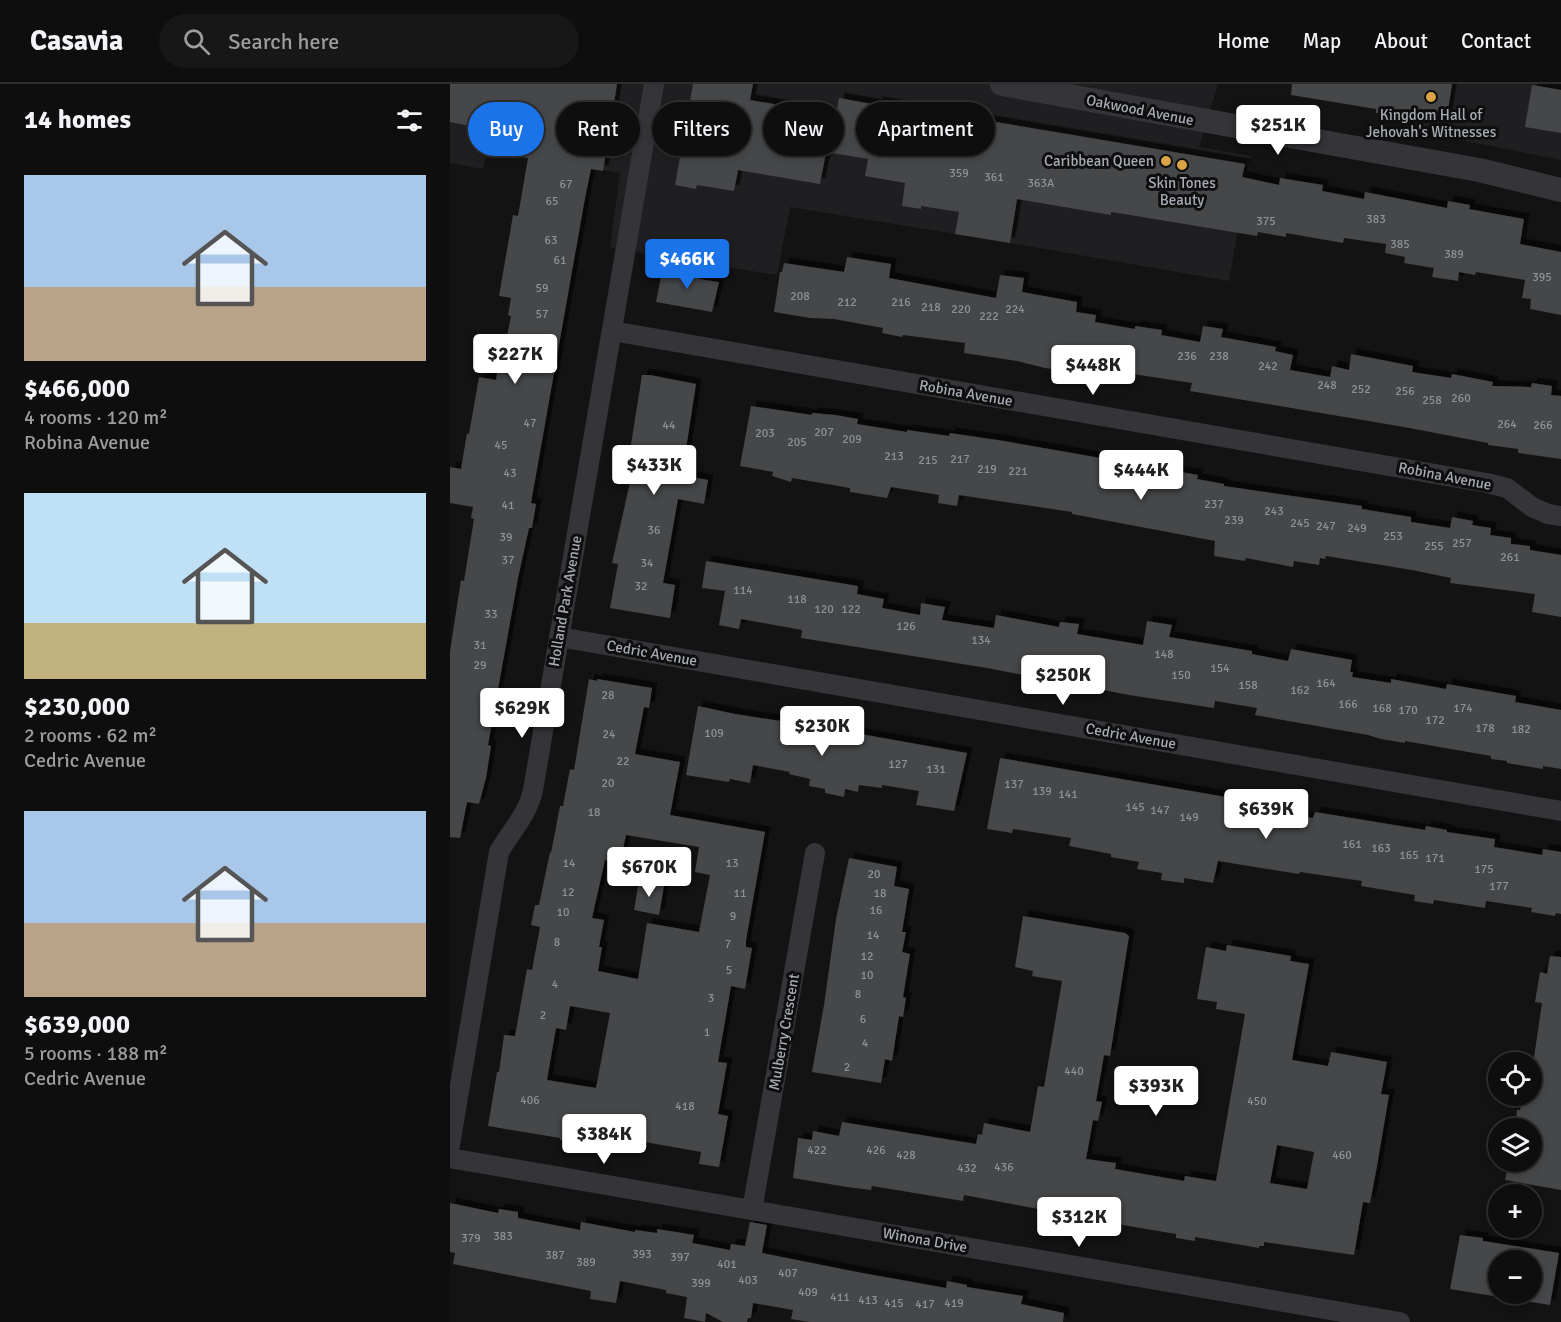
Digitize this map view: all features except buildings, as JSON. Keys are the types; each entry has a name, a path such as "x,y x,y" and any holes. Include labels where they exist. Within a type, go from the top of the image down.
{"street":[{"name":"Holland Park Avenue","path":"450,1145 499,852 532,796 654,84"},
{"name":"Oakwood Avenue","path":"1002,84 1479,170 1561,190"},
{"name":"Robina Avenue","path":"612,331 1487,483 1507,488 1532,507 1548,514 1561,516"},
{"name":"Cedric Avenue","path":"559,637 1561,811"},
{"name":"Mulberry Crescent","path":"752,1210 815,854"},
{"name":"Winona Drive","path":"450,1158 1400,1322"}],"shaded area":[{"path":"450,84 1218,84 1199,147 1251,156 1229,281 790,207 777,275 610,247 620,173 518,156 544,156 544,102 468,102 468,156 487,156 483,169 450,163"},
{"path":"1408,84 1561,84 1561,160 1400,128"}],"place":[{"name":"Kingdom Hall of Jehovah's Witnesses","path":"1431,97"},
{"name":"Caribbean Queen","path":"1166,161"},
{"name":"Skin Tones Beauty","path":"1182,165"}]}
